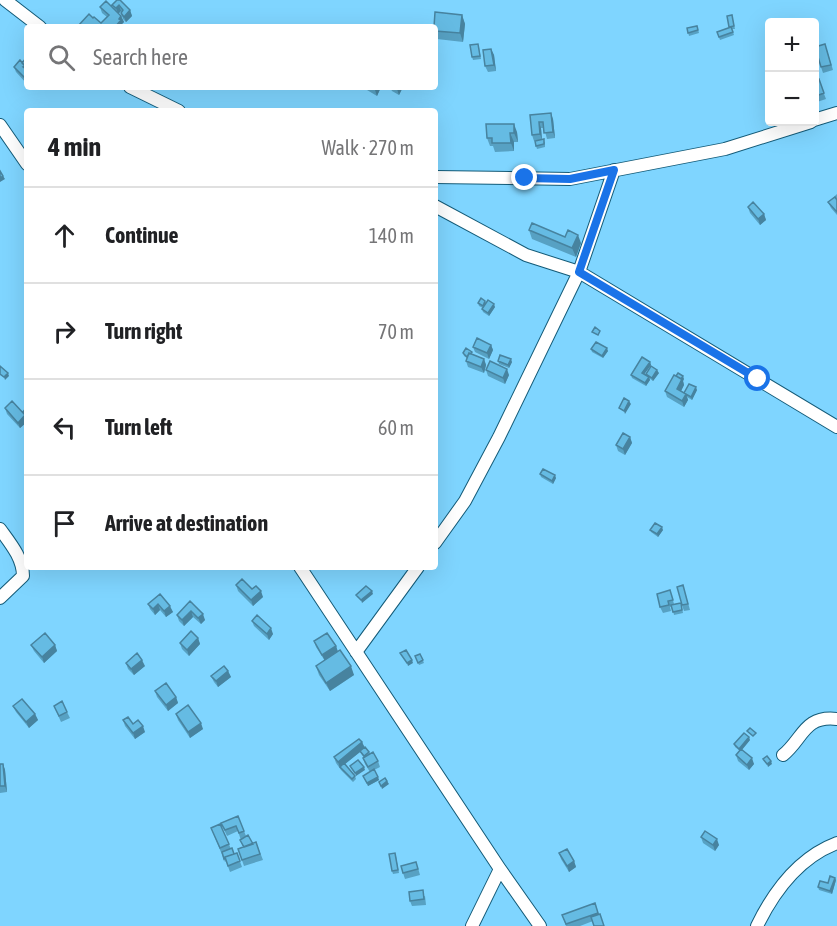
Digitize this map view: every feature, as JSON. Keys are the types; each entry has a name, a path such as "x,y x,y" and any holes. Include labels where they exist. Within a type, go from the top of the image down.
{"street":[{"path":"5,0 36,24"},
{"path":"136,90 172,108"},
{"path":"819,119 837,113"},
{"path":"0,125 24,160"},
{"path":"438,177 570,179 725,149 797,126"},
{"path":"438,539 465,501 500,436 579,272 614,170"},
{"path":"438,208 526,255 579,272 837,427"},
{"path":"0,529 23,567 23,576 0,598"},
{"path":"302,570 540,926"},
{"path":"356,652 416,570"},
{"path":"783,755 803,730 820,719 837,719"},
{"path":"759,925 763,914 792,874 812,855 837,843"},
{"path":"472,926 500,869"}],"building":[{"path":"120,0 130,10 124,17 119,5 116,8 112,5"},
{"path":"106,1 121,16 119,19 121,20 118,24 80,24 89,14 101,23 109,15 100,7"},
{"path":"435,12 462,15 460,33 438,31 438,24 434,24"},
{"path":"732,15 734,26 729,27 727,16"},
{"path":"697,26 698,30 688,33 687,28"},
{"path":"731,27 733,32 719,37 717,32"},
{"path":"478,44 480,56 472,57 470,45"},
{"path":"825,44 831,65 821,67 819,46"},
{"path":"491,49 494,65 485,66 483,50"},
{"path":"20,60 24,65 24,77 14,67"},
{"path":"819,79 824,93 819,95"},
{"path":"551,113 553,132 544,133 543,122 539,122 540,134 532,135 530,115"},
{"path":"486,124 514,124 514,133 510,133 511,143 492,143 492,138 487,138"},
{"path":"544,139 544,144 536,146 535,141"},
{"path":"835,197 837,200 837,212 828,202"},
{"path":"753,202 764,214 758,219 748,207"},
{"path":"532,223 565,237 568,230 578,235 572,248 529,230"},
{"path":"481,298 485,301 483,306 478,303"},
{"path":"488,300 494,304 488,313 482,309"},
{"path":"595,327 600,331 598,335 592,332"},
{"path":"477,338 491,345 487,353 473,347"},
{"path":"596,342 607,348 602,356 591,349"},
{"path":"466,348 472,352 467,357 463,353"},
{"path":"469,353 484,359 481,367 466,361"},
{"path":"500,355 511,359 508,365 498,361"},
{"path":"642,357 650,362 642,373 649,377 645,383 631,375"},
{"path":"490,361 507,369 503,378 486,370"},
{"path":"0,366 8,373 4,377 0,374"},
{"path":"651,366 657,370 652,378 646,374"},
{"path":"674,375 682,379 677,389 686,394 682,401 665,391"},
{"path":"689,384 696,387 691,397 684,393"},
{"path":"624,398 629,401 624,411 619,408"},
{"path":"12,401 24,416 18,423 5,408"},
{"path":"623,433 630,437 623,449 616,445"},
{"path":"543,469 555,475 552,481 540,474"},
{"path":"655,523 662,527 657,534 650,530"},
{"path":"242,579 252,589 256,586 261,591 251,600 236,585"},
{"path":"683,585 688,604 682,605 677,587"},
{"path":"366,586 372,591 361,600 356,595"},
{"path":"670,590 673,600 668,601 669,605 660,607 657,594"},
{"path":"160,594 170,606 164,611 158,604 153,609 148,604"},
{"path":"190,601 203,614 198,618 191,611 182,620 177,615"},
{"path":"681,603 682,610 673,612 671,605"},
{"path":"257,615 271,628 267,634 252,621"},
{"path":"191,631 198,638 187,650 180,643"},
{"path":"45,633 55,645 42,657 31,645"},
{"path":"327,633 336,646 322,655 314,641"},
{"path":"340,650 351,666 326,683 316,666"},
{"path":"406,650 412,660 407,663 400,653"},
{"path":"137,653 142,660 131,669 126,663"},
{"path":"420,654 423,660 418,663 415,656"},
{"path":"224,666 228,671 216,681 211,676"},
{"path":"166,683 176,697 166,705 155,691"},
{"path":"22,699 35,714 26,722 13,706"},
{"path":"62,701 67,712 59,716 54,706"},
{"path":"188,705 201,723 188,732 176,714"},
{"path":"128,717 133,724 138,720 143,726 133,733 123,720"},
{"path":"750,728 756,733 753,736 747,731"},
{"path":"744,733 749,737 739,749 734,744"},
{"path":"359,739 362,742 338,762 334,757"},
{"path":"365,747 369,752 364,756 360,751"},
{"path":"741,749 752,758 747,765 736,755"},
{"path":"373,752 378,761 368,767 363,758"},
{"path":"767,756 771,761 767,764 763,759"},
{"path":"358,760 364,767 355,773 350,766"},
{"path":"344,763 355,776 352,779 340,767"},
{"path":"0,764 3,764 5,786 0,786"},
{"path":"374,769 378,777 367,783 363,776"},
{"path":"385,778 387,781 381,786 379,782"},
{"path":"238,816 244,831 239,833 236,826 225,830 221,823"},
{"path":"220,824 229,844 220,848 211,828"},
{"path":"705,831 717,839 713,845 701,837"},
{"path":"248,835 253,844 244,847 240,840"},
{"path":"256,842 260,854 242,860 238,849"},
{"path":"232,848 234,854 224,859 222,852"},
{"path":"567,849 574,861 567,866 559,853"},
{"path":"237,853 240,861 228,866 225,857"},
{"path":"395,853 398,870 392,871 389,854"},
{"path":"416,862 418,869 403,873 401,866"},
{"path":"830,876 835,878 830,891 818,887 820,881 828,883"},
{"path":"423,890 424,899 410,901 409,892"},
{"path":"595,903 598,913 566,924 562,915"},
{"path":"600,914 604,926 594,926 591,917"}],"route":[{"path":"525,178 570,179 614,170 579,272 758,379"}]}
